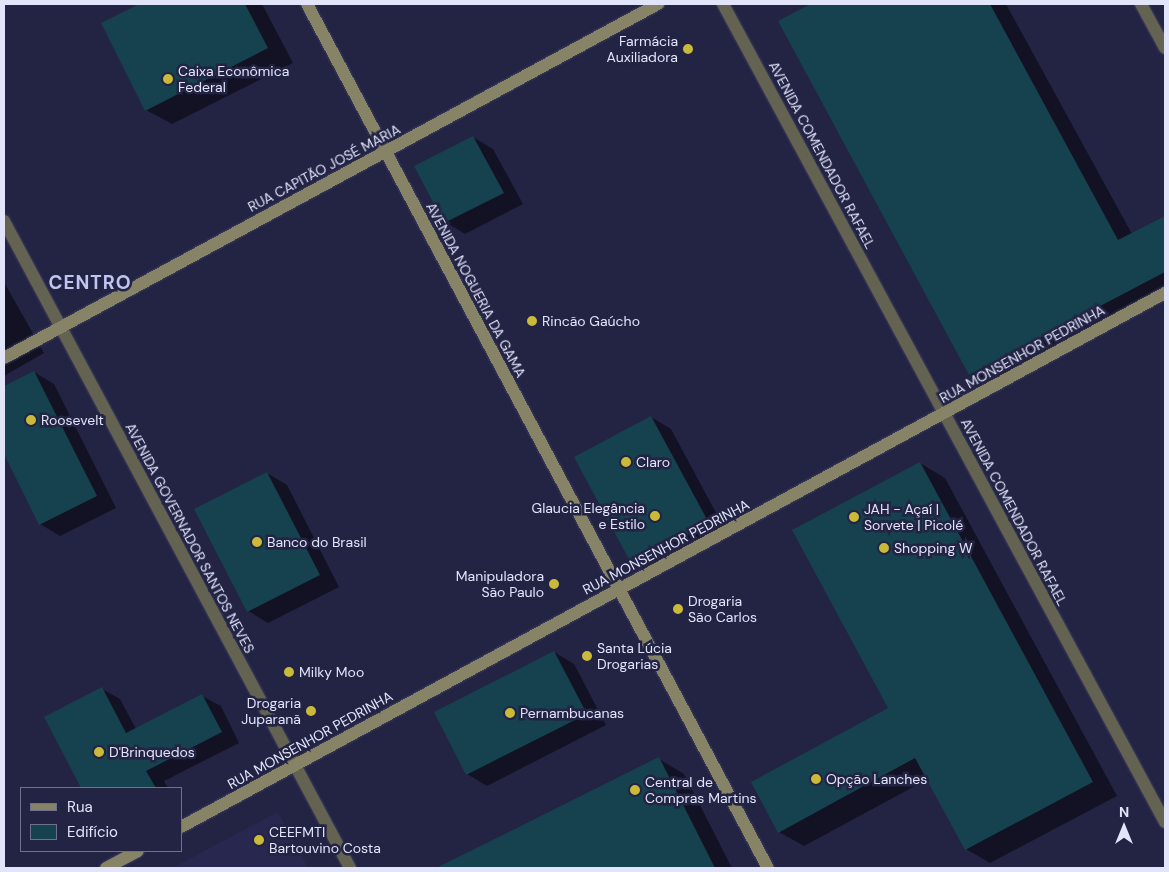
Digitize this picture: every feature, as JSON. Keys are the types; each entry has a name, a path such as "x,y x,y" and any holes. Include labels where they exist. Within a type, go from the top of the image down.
{"main road":[{"name":"AVENIDA NOGUERIA DA GAMA","path":"307,4 768,868"},
{"name":"RUA CAPITÃO JOSÉ MARIA","path":"4,358 658,4"},
{"name":"RUA MONSENHOR PEDRINHA","path":"182,827 1165,293"},
{"path":"106,868 136,852"}],"street":[{"name":"AVENIDA COMENDADOR RAFAEL","path":"723,4 1165,822"},
{"path":"1141,4 1165,48"},
{"name":"AVENIDA GOVERNADOR SANTOS NEVES","path":"4,221 350,868"}],"shaded area":[{"name":"CEEFMTI Bartouvino Costa","path":"278,812 308,868 172,868"}],"building":[{"name":"Caixa Econômica Federal","path":"139,4 245,4 268,48 145,111 101,23"},
{"path":"810,4 990,4 1118,240 1165,216 1165,272 969,375 778,21"},
{"path":"473,136 504,193 444,223 414,166"},
{"name":"Roosevelt","path":"34,371 97,496 39,525 4,454 4,386"},
{"path":"651,416 709,523 632,565 574,457"},
{"path":"920,462 1093,782 965,850 915,758 778,833 751,782 888,708 792,530"},
{"name":"Banco do Brasil","path":"267,472 320,575 247,612 194,509"},
{"name":"Pernambucanas","path":"554,651 587,714 466,775 434,712"},
{"name":"D'Brinquedos","path":"102,687 126,733 202,694 222,732 146,771 155,787 80,787 44,717"},
{"name":"Central de Compras Martins","path":"659,757 715,868 436,868 529,822"}],"place":[{"name":"Farmácia Auxiliadora","path":"688,49"},
{"name":"Caixa Econômica Federal","path":"168,79"},
{"name":"Rincão Gaúcho","path":"532,321"},
{"name":"Roosevelt","path":"31,420"},
{"name":"Claro","path":"626,462"},
{"name":"Glaucia Elegância e Estilo","path":"655,516"},
{"name":"JAH - Açaí | Sorvete | Picolé","path":"854,517"},
{"name":"Banco do Brasil","path":"257,542"},
{"name":"Shopping W","path":"884,548"},
{"name":"Manipuladora São Paulo","path":"554,584"},
{"name":"Drogaria São Carlos","path":"678,609"},
{"name":"Santa Lúcia Drogarias","path":"587,656"},
{"name":"Milky Moo","path":"289,672"},
{"name":"Drogaria Juparanã","path":"311,711"},
{"name":"Pernambucanas","path":"510,713"},
{"name":"D'Brinquedos","path":"99,752"},
{"name":"Opção Lanches","path":"816,779"},
{"name":"Central de Compras Martins","path":"635,790"},
{"name":"CEEFMTI Bartouvino Costa","path":"259,840"}],"district":[{"name":"CENTRO","path":"90,283"}]}
